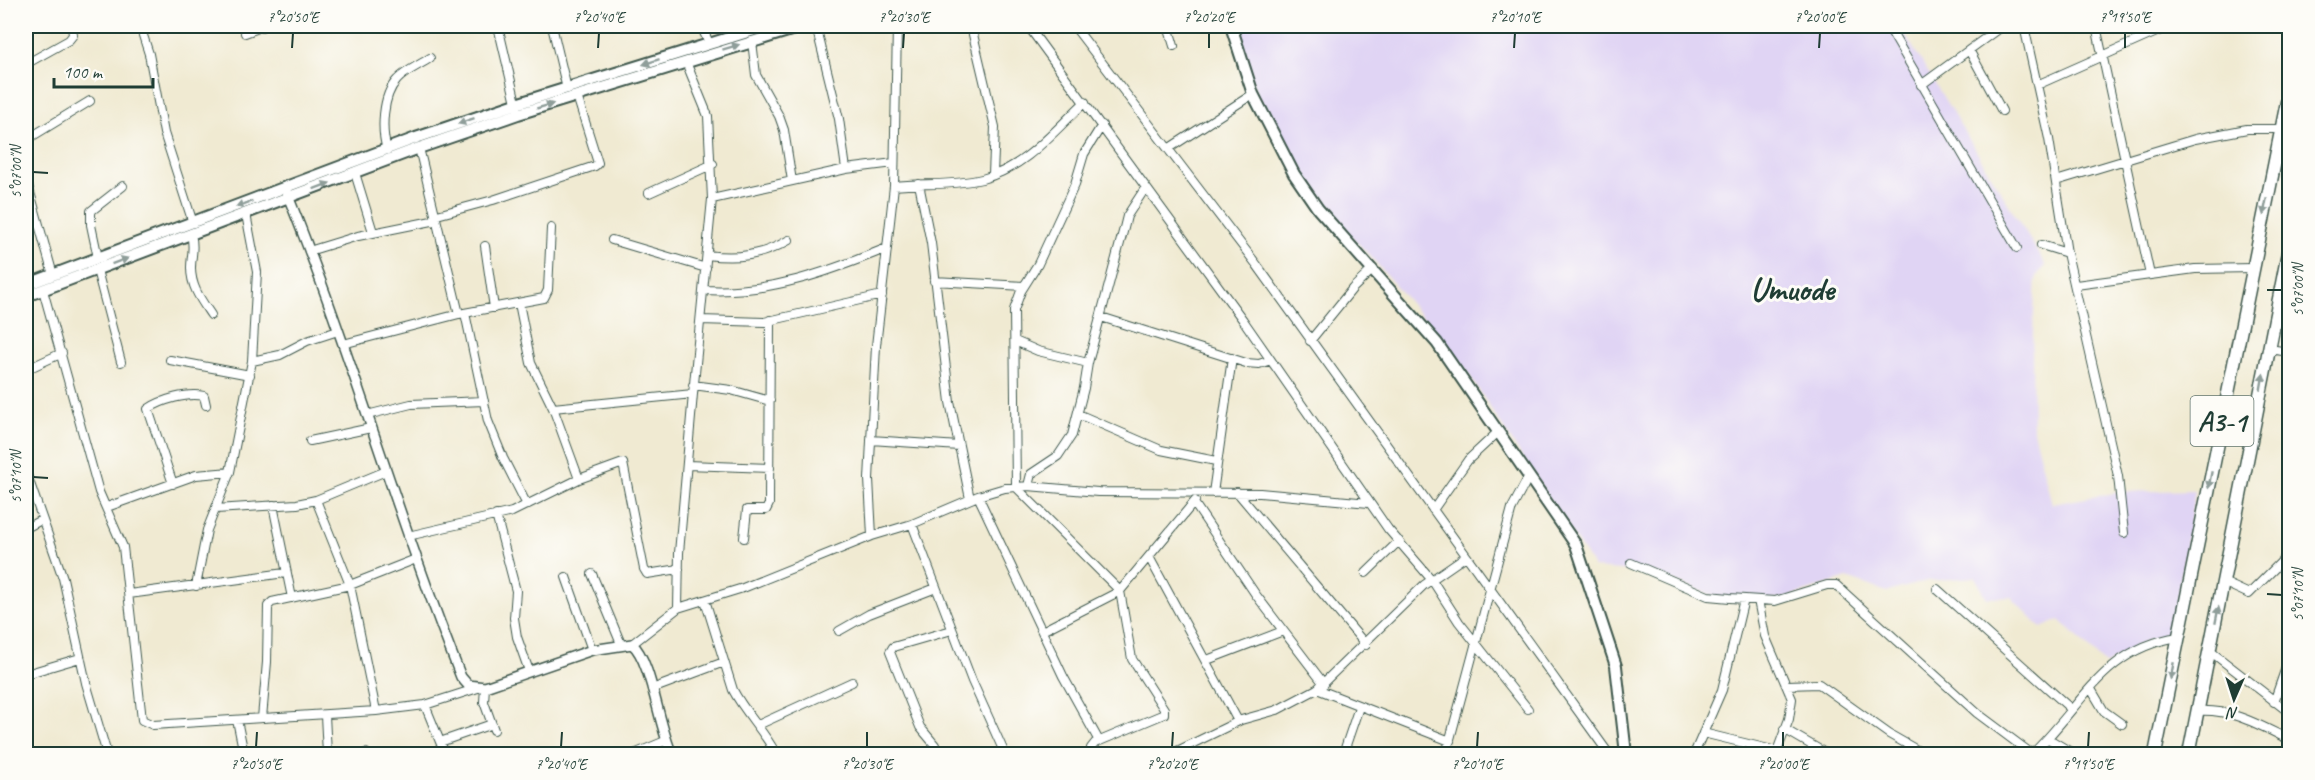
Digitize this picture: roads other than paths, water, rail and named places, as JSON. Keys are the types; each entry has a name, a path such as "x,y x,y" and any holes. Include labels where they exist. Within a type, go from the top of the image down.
{"highway":[{"name":"A3-1","path":"2156,754 2289,87"},
{"name":"A3-1","path":"2188,754 2289,243"}],"main road":[{"path":"26,285 194,223 355,173 567,89 767,26"},
{"path":"26,296 246,214 387,150 517,109 577,96 804,26"},
{"path":"1235,27 1253,94 1294,174 1318,209 1437,343 1576,545 1587,572 1616,666 1626,754"}],"street":[{"path":"26,64 69,40 73,35 72,26"},
{"path":"140,26 149,54 164,133 194,223"},
{"path":"244,33 264,26"},
{"path":"498,26 517,109"},
{"path":"552,26 567,89"},
{"path":"701,26 709,43"},
{"path":"816,26 839,119 846,169"},
{"path":"872,536 869,478 882,295 894,186 897,26"},
{"path":"971,26 995,127 993,174"},
{"path":"1028,26 1271,360 1369,503 1432,580 1460,622 1478,642 1528,709"},
{"path":"1074,26 1257,265 1608,754"},
{"path":"1168,26 1174,46"},
{"path":"1888,26 2017,248"},
{"path":"1921,85 2002,26"},
{"path":"2024,26 2056,181 2067,253 2118,476 2124,532"},
{"path":"2096,26 2150,275"},
{"path":"2037,85 2103,58 2166,26"},
{"path":"752,41 756,75 779,116 784,130 792,181"},
{"path":"1969,50 2002,111"},
{"path":"387,150 383,126 395,82 430,58"},
{"path":"678,608 687,465 712,199 713,164 708,116 686,62"},
{"path":"1168,149 1253,94"},
{"path":"309,251 373,232 426,222 437,215 494,200 595,166 598,163 577,96"},
{"path":"26,140 90,101"},
{"path":"894,186 945,183 982,178 993,174 1030,154 1085,102"},
{"path":"1093,754 1092,746 1099,741 1165,712 1132,659 1120,591 1016,487 1014,310 1075,184 1084,154 1102,125"},
{"path":"2056,181 2126,162 2195,139 2247,129 2281,129"},
{"path":"420,148 495,441 527,504"},
{"path":"712,199 846,169 894,163"},
{"path":"649,193 713,164"},
{"path":"355,173 373,232"},
{"path":"26,178 53,275"},
{"path":"919,184 931,243 950,402 959,446 974,498 1099,741"},
{"path":"98,258 91,225 91,211 123,186"},
{"path":"1028,486 1034,470 1058,456 1069,443 1127,216 1146,187"},
{"path":"288,194 343,344 416,559 461,677 468,685 481,688"},
{"path":"196,586 207,530 230,472 252,361 257,264 246,214"},
{"path":"343,344 462,313 519,303 547,295 551,228"},
{"path":"191,235 194,250 191,268 195,290 211,315"},
{"path":"612,240 706,268"},
{"path":"707,255 738,258 771,250 789,240"},
{"path":"2041,245 2067,253"},
{"path":"485,246 494,308"},
{"path":"704,290 750,290 800,280 887,248"},
{"path":"2076,285 2194,269 2253,268"},
{"path":"1310,340 1353,288 1373,269"},
{"path":"97,270 121,362"},
{"path":"934,281 1024,286"},
{"path":"43,290 99,492 123,547 142,720 153,725 376,711 424,705 592,650 632,644 678,608 807,564 872,536 912,524 974,498 1016,487 1098,492 1236,492 1369,503"},
{"path":"701,320 735,323 770,320 882,295"},
{"path":"519,303 531,363 553,408 579,479"},
{"path":"1101,317 1255,364 1271,360"},
{"path":"744,538 747,510 766,510 769,507 770,320"},
{"path":"252,361 280,355 307,341 338,331"},
{"path":"1015,341 1038,351 1088,363"},
{"path":"2268,349 2289,352"},
{"path":"34,366 62,353"},
{"path":"1213,493 1232,358"},
{"path":"170,360 250,375"},
{"path":"553,408 693,389 731,390 770,401"},
{"path":"173,484 148,409 171,399 196,395 204,396 206,405"},
{"path":"367,416 411,404 484,401"},
{"path":"1078,414 1161,450 1216,461"},
{"path":"310,441 371,428"},
{"path":"1433,510 1468,460 1498,432"},
{"path":"871,440 959,446"},
{"path":"408,536 512,512 579,479 614,465 625,464 644,569 647,574 653,575 679,569"},
{"path":"687,465 770,468"},
{"path":"216,509 316,500 386,471"},
{"path":"26,472 63,578 80,658 107,754"},
{"path":"107,507 196,475 230,472"},
{"path":"1446,754 1478,642 1512,508 1528,478"},
{"path":"1236,492 1366,645"},
{"path":"1042,631 1120,591 1202,493"},
{"path":"316,500 350,585 376,711"},
{"path":"1194,503 1283,631 1324,684"},
{"path":"273,505 285,573 292,598"},
{"path":"496,515 516,591 515,625 529,671"},
{"path":"26,528 41,520"},
{"path":"912,524 972,681 1005,754"},
{"path":"1366,573 1398,541"},
{"path":"2223,582 2249,594 2289,553"},
{"path":"1171,754 1183,752 1238,722 1277,710 1317,689 1432,580 1466,556"},
{"path":"1149,557 1207,660 1238,722"},
{"path":"262,718 268,606 272,602 350,585 416,559"},
{"path":"1631,563 1708,596 1775,601 1827,585 1836,585 1977,713 2032,754 2049,739 2071,710 2120,659 2146,645 2179,637"},
{"path":"129,594 285,573"},
{"path":"592,574 621,644"},
{"path":"566,577 592,650"},
{"path":"839,631 869,614 936,588"},
{"path":"1937,589 2071,710"},
{"path":"1694,754 1722,690 1744,599"},
{"path":"705,600 740,704 758,725 776,754"},
{"path":"1703,734 1777,752 1789,719 1792,699 1765,636 1758,600"},
{"path":"935,754 935,745 920,727 890,652 893,647 952,630"},
{"path":"1207,660 1283,631"},
{"path":"632,644 641,654 665,741 672,754"},
{"path":"2210,651 2289,713"},
{"path":"2274,702 2289,656"},
{"path":"26,674 80,658"},
{"path":"652,689 724,662"},
{"path":"758,725 852,682"},
{"path":"1787,685 1819,684 1889,734 1924,754"},
{"path":"440,742 493,727 481,688"},
{"path":"1317,689 1450,741"},
{"path":"2091,689 2104,711 2122,724"},
{"path":"424,705 445,754"},
{"path":"1343,754 1359,707"},
{"path":"2198,711 2223,711 2289,740"},
{"path":"325,714 327,754"},
{"path":"237,720 244,754"},
{"path":"1784,729 1827,754"},
{"path":"2049,739 2074,754"},
{"path":"634,754 665,741"}],"district":[{"name":"Umuode","path":"1792,288"}]}
